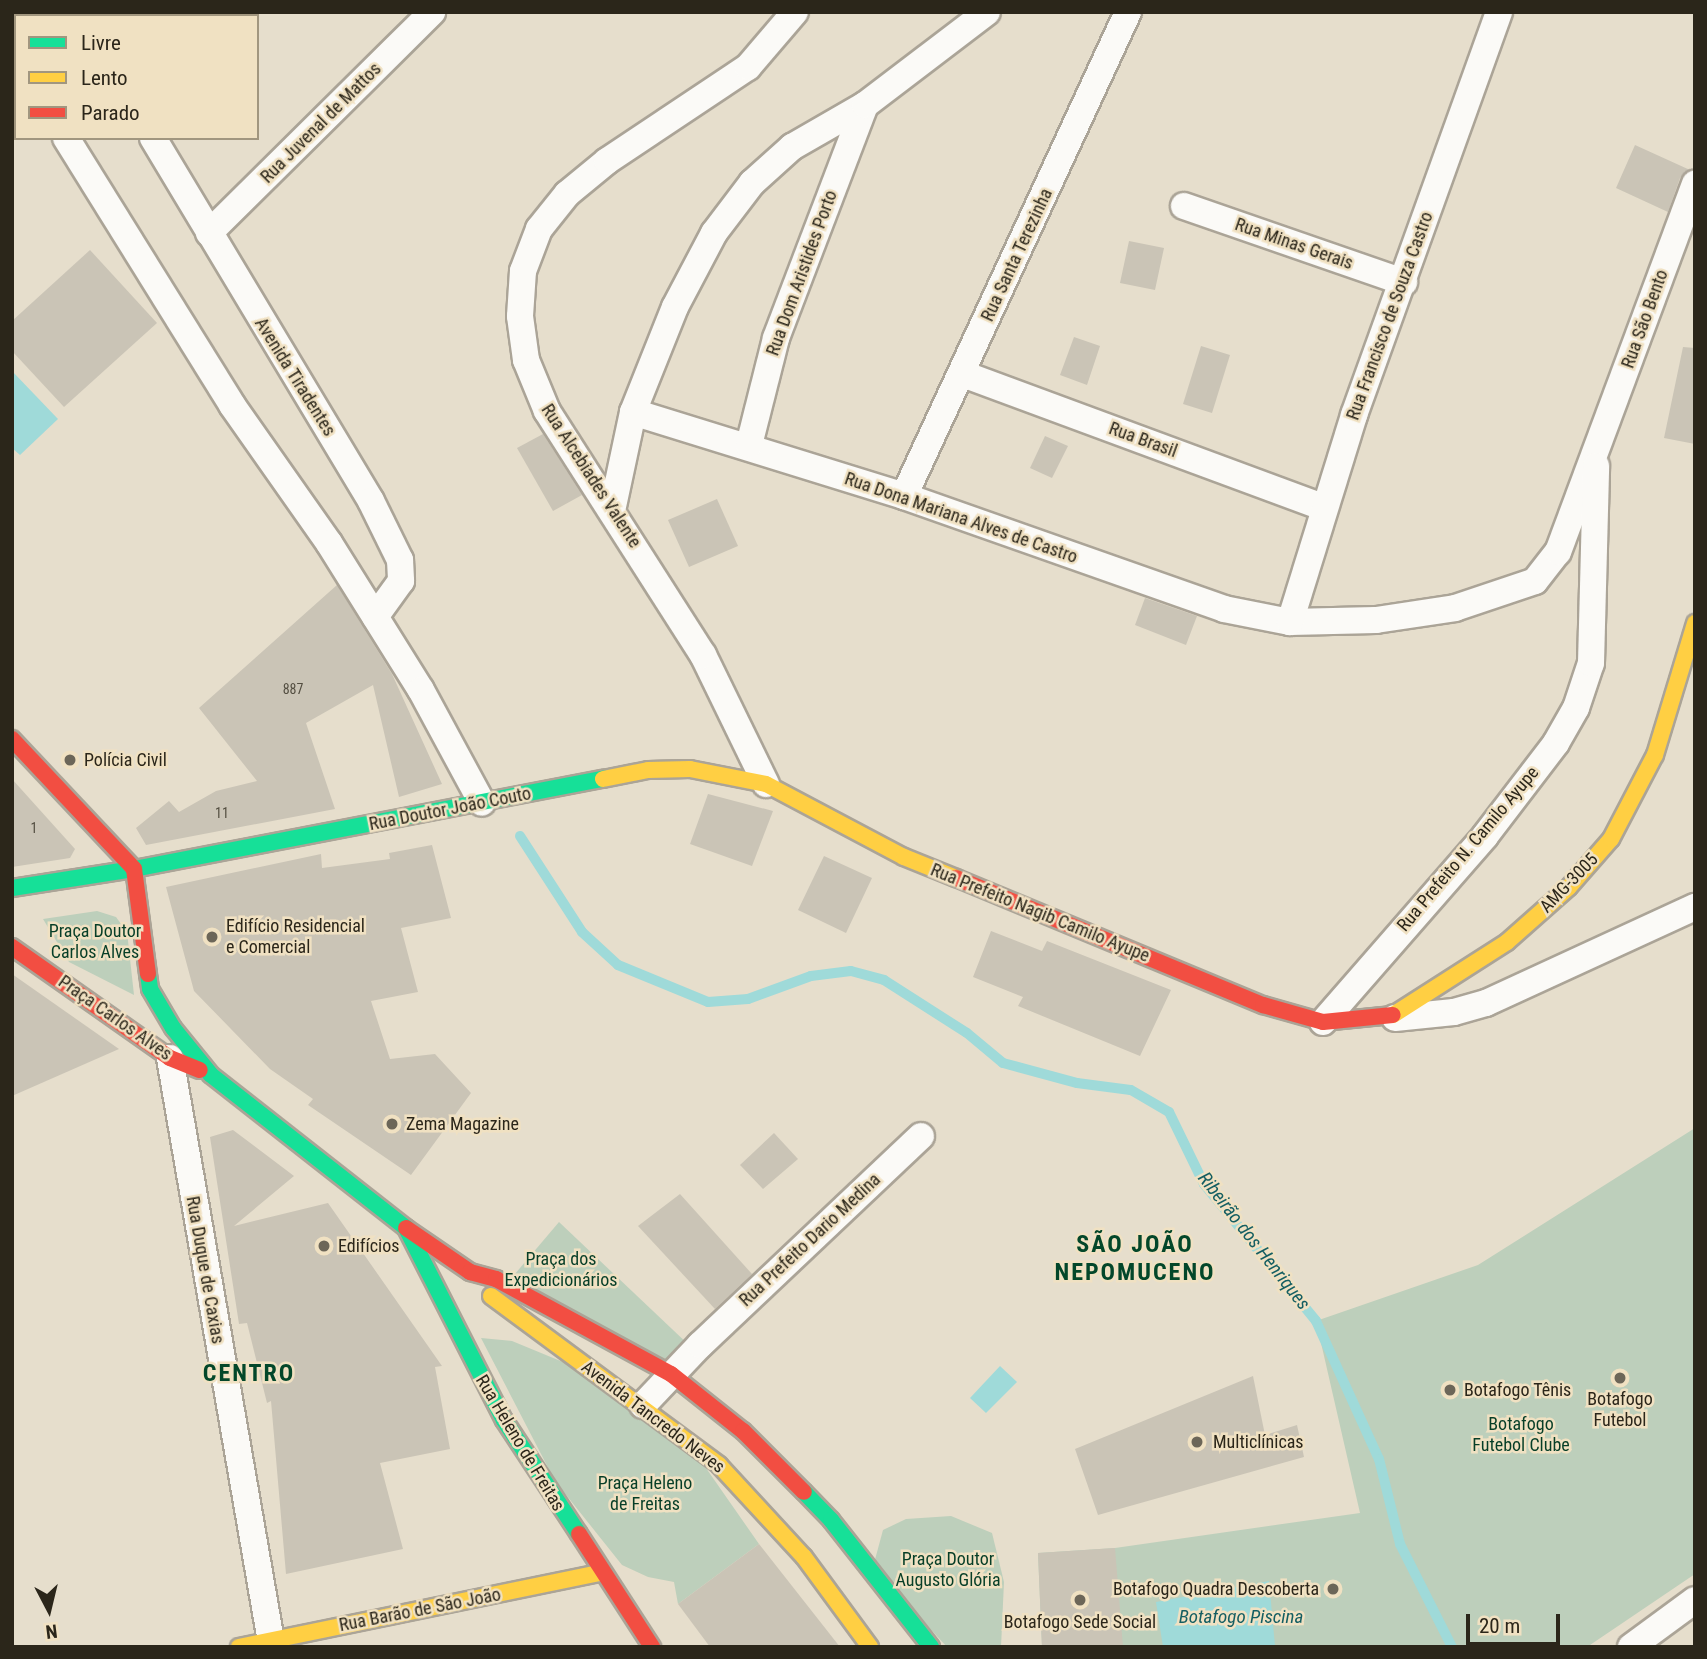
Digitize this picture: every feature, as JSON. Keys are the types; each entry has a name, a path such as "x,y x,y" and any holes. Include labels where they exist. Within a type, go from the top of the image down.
{"main road":[{"name":"AMG-3005","path":"1389,1018 1507,942 1569,887 1611,839 1655,755 1695,624"},
{"path":"12,739 134,869"},
{"name":"Rua Doutor João Couto","path":"134,869 648,770 690,769 766,784"},
{"name":"Rua Prefeito Nagib Camilo Ayupe","path":"766,784 904,857 1263,1005 1323,1021"},
{"path":"12,888 134,869"},
{"name":"Praça Carlos Alves","path":"134,869 150,989 173,1028 211,1075"},
{"name":"Praça Carlos Alves","path":"12,947 170,1058 211,1075"},
{"path":"1323,1021 1389,1018"},
{"name":"Avenida Tancredo Neves","path":"211,1075 406,1228 470,1272 485,1292 530,1328 643,1405 719,1465 769,1515 870,1647"},
{"name":"Rua Heleno de Freitas","path":"406,1228 504,1420 601,1573 652,1647"},
{"name":"Avenida Tancredo Neves","path":"470,1272 496,1279 671,1374 743,1431 831,1520 931,1647"},
{"name":"Rua Barão de São João","path":"239,1647 272,1643 601,1573"}],"street":[{"name":"Rua Juvenal de Mattos","path":"209,233 432,12"},
{"name":"Rua Alcebiades Valente","path":"766,784 703,655 547,411 526,360 520,316 523,271 539,229 567,194 748,67 795,12"},
{"path":"612,511 633,412 676,307 714,233 752,183 792,147 865,104 987,12"},
{"name":"Rua Santa Terezinha","path":"904,496 963,374 1128,12"},
{"name":"Rua Francisco de Souza Castro","path":"1290,622 1323,507 1499,12"},
{"name":"Rua Dom Aristides Porto","path":"749,445 775,338 865,104"},
{"path":"67,140 232,404 421,690 482,803"},
{"name":"Avenida Tiradentes","path":"154,140 371,501 400,561 401,581 375,617"},
{"name":"Rua São Bento","path":"1290,622 1376,620 1455,608 1535,581 1558,552 1695,184"},
{"name":"Rua Minas Gerais","path":"1184,206 1404,282"},
{"name":"Rua Brasil","path":"963,374 1323,507"},
{"name":"Rua Dona Mariana Alves de Castro","path":"633,412 749,445 904,496 1224,609 1290,622"},
{"name":"Rua Prefeito N. Camilo Ayupe","path":"1323,1021 1485,836 1556,743 1576,708 1591,663 1595,453"},
{"path":"1389,1018 1454,1012 1486,1003 1695,908"},
{"name":"Rua Duque de Caxias","path":"170,1058 272,1643"},
{"name":"Rua Prefeito Dario Medina","path":"643,1405 700,1345 921,1136"},
{"path":"1631,1647 1695,1600"}],"green space":[{"name":"Praça Doutor Carlos Alves","path":"97,911 116,917 127,932 134,995 69,962 43,919"},
{"name":"Botafogo Futebol Clube","path":"1695,1128 1695,1574 1590,1645 1042,1647 1038,1553 1115,1548 1360,1513 1316,1321 1478,1265"},
{"name":"Praça dos Expedicionários","path":"559,1222 691,1347 662,1362 509,1281"},
{"name":"Praça Heleno de Freitas","path":"481,1338 512,1341 592,1374 692,1448 759,1544 678,1604 674,1582 648,1577 622,1565 555,1481"},
{"name":"Praça Doutor Augusto Glória","path":"951,1516 992,1533 1004,1582 1001,1647 947,1647 873,1567 883,1530 906,1519"}],"water":[{"path":"12,371 58,419 20,455 12,448"},
{"path":"1000,1366 1017,1382 986,1413 970,1398"},
{"name":"Botafogo Piscina","path":"1269,1581 1275,1646 1163,1647 1156,1602"}],"building":[{"path":"1635,145 1690,170 1680,178 1668,212 1616,188"},
{"path":"1129,241 1164,248 1155,290 1120,283"},
{"path":"90,250 157,323 64,407 12,351 12,321"},
{"path":"1074,337 1100,346 1087,385 1060,375"},
{"path":"1201,346 1230,355 1212,413 1183,404"},
{"path":"1683,347 1695,348 1695,444 1664,438"},
{"path":"543,434 582,495 553,511 517,448"},
{"path":"1045,436 1068,446 1052,478 1030,468"},
{"path":"717,499 738,546 689,567 668,520"},
{"path":"337,585 392,674 442,784 399,797 373,685 306,723 335,809 146,845 136,828 169,801 179,812 216,791 257,781 199,708"},
{"path":"1145,598 1197,616 1186,645 1135,625"},
{"path":"12,779 75,849 70,858 12,867"},
{"path":"708,794 773,811 752,866 690,844"},
{"path":"432,845 451,918 401,928 418,992 371,1001 390,1059 435,1054 471,1093 411,1175 308,1105 313,1099 270,1069 194,991 166,887 321,854 322,868 390,859 389,853"},
{"path":"824,856 872,878 846,933 798,910"},
{"path":"991,931 1042,951 1047,941 1171,990 1140,1056 1018,1006 1023,997 973,977"},
{"path":"12,974 119,1049 12,1096"},
{"path":"233,1130 294,1176 234,1226 328,1203 442,1366 435,1367 450,1449 380,1463 403,1549 286,1574 271,1401 267,1403 247,1323 239,1324 210,1137"},
{"path":"774,1133 798,1159 763,1189 740,1165"},
{"path":"680,1194 752,1274 715,1309 638,1226"},
{"name":"Multiclínicas","path":"1253,1376 1265,1435 1297,1425 1304,1457 1098,1515 1075,1449"},
{"path":"759,1544 840,1647 710,1647 678,1604"},
{"name":"Botafogo Sede Social","path":"1115,1548 1123,1647 1042,1647 1038,1553"}],"waterway":[{"name":"Ribeirão dos Henriques","path":"520,836 582,932 618,965 708,1002 748,999 811,976 851,971 884,980 967,1033 1003,1063 1077,1083 1131,1090 1169,1112 1204,1184 1316,1321 1379,1459 1400,1544 1452,1647"}],"traffic: fast":[{"path":"12,888 134,869 603,779"},
{"path":"148,974 150,989 173,1028 211,1075 406,1228 504,1420 579,1534"},
{"path":"804,1492 831,1520 931,1647"}],"traffic: slow":[{"path":"1393,1015 1507,942 1569,887 1611,839 1655,755 1695,623"},
{"path":"603,779 648,770 690,769 766,784 904,857 956,878"},
{"path":"491,1296 719,1465 804,1557 870,1647"},
{"path":"239,1647 601,1573"}],"traffic: jam":[{"path":"12,739 134,869 148,974"},
{"path":"956,878 1263,1005 1323,1022 1393,1015"},
{"path":"12,947 170,1058 200,1070"},
{"path":"406,1228 470,1272 496,1279 671,1374 743,1431 804,1492"},
{"path":"579,1534 652,1647"}],"place":[{"name":"Polícia Civil","path":"70,760"},
{"name":"Edifício Residencial e Comercial","path":"212,937"},
{"name":"Zema Magazine","path":"392,1124"},
{"name":"Edifícios","path":"324,1246"},
{"name":"Botafogo Futebol","path":"1620,1378"},
{"name":"Botafogo Tênis","path":"1450,1390"},
{"name":"Multiclínicas","path":"1197,1442"},
{"name":"Botafogo Quadra Descoberta","path":"1333,1589"},
{"name":"Botafogo Sede Social","path":"1080,1600"}],"district":[{"name":"SÃO JOÃO NEPOMUCENO","path":"1135,1259"},
{"name":"CENTRO","path":"249,1374"}]}
